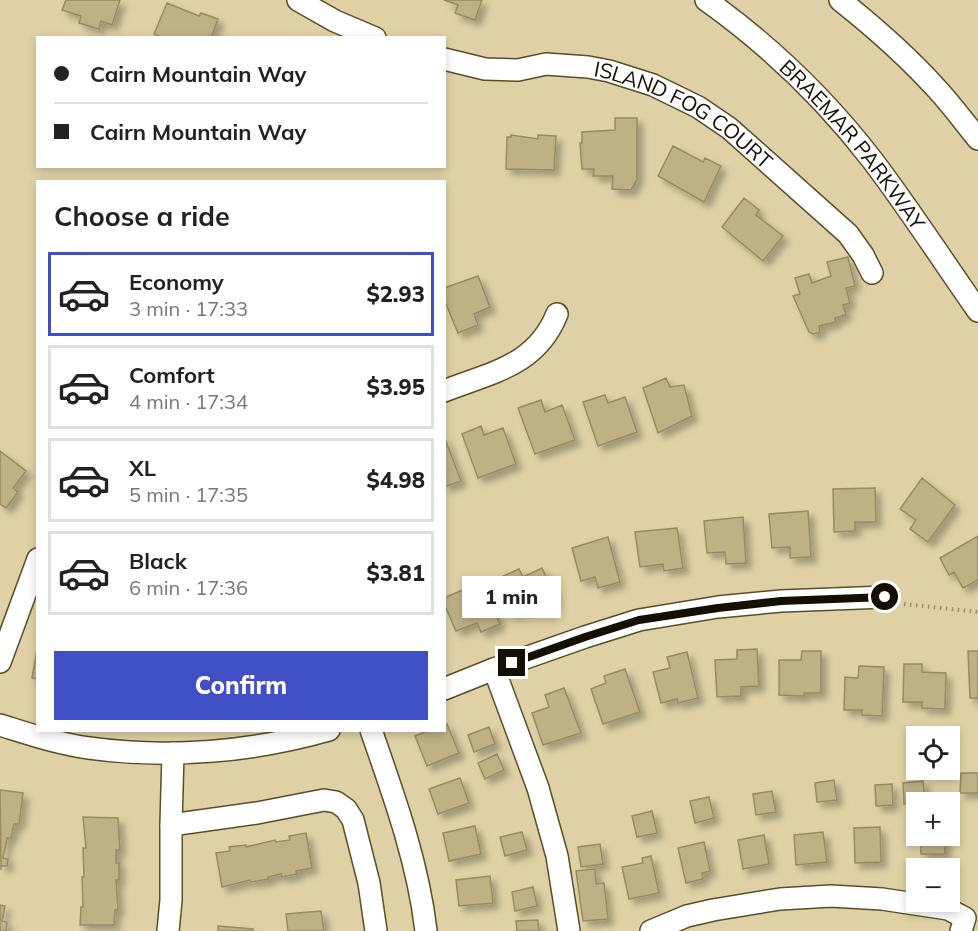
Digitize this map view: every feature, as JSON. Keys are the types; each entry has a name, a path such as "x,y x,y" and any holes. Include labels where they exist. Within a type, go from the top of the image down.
{"street":[{"path":"298,0 335,21 370,36"},
{"name":"BRAEMAR PARKWAY","path":"706,0 778,58 826,106 872,161 978,311"},
{"path":"840,0 914,65 978,139"},
{"name":"ISLAND FOG COURT","path":"446,59 485,69 518,70 546,64 609,71 653,85 698,106 729,128 848,234 872,273"},
{"path":"446,390 524,358 539,345 550,329 556,314"},
{"path":"0,662 36,564"},
{"path":"446,688 494,669 639,620 781,601 885,597"},
{"path":"494,669 538,788 557,856 569,931"},
{"path":"0,725 87,748 173,753 232,749 298,739 322,732"},
{"path":"372,732 398,806 414,865 426,931"},
{"path":"168,931 171,900 173,753"},
{"path":"171,825 257,813 324,800 336,802 346,809 353,820 369,883 376,931"},
{"path":"651,931 687,916 713,910 780,899 831,896 882,899 948,909 965,918 961,931"}],"path":[{"path":"885,597 904,604 978,612"}],"building":[{"path":"66,0 120,0 112,25 101,21 99,29 79,23 81,16 62,10"},
{"path":"444,0 482,0 475,20 455,13 458,5"},
{"path":"167,3 199,16 201,13 218,19 212,36 158,36 154,34"},
{"path":"615,118 637,118 637,179 631,190 612,189 613,176 593,176 594,169 582,169 580,143 582,143 582,132 615,130"},
{"path":"511,135 538,139 538,135 556,136 554,170 506,169 507,137"},
{"path":"673,146 703,162 705,158 721,166 704,202 658,176"},
{"path":"744,198 759,210 756,215 783,236 763,261 722,227"},
{"path":"848,257 855,286 846,288 850,303 843,305 846,315 835,318 836,322 819,326 820,331 813,334 809,332 793,296 800,294 795,278 809,274 812,283 831,276 827,262"},
{"path":"478,276 490,307 474,314 478,325 458,333 446,304 446,287"},
{"path":"666,378 670,387 684,385 692,416 658,433 643,388"},
{"path":"605,395 608,403 625,397 637,432 598,446 583,402"},
{"path":"541,400 545,412 562,405 575,440 535,454 518,408"},
{"path":"481,426 484,435 503,428 516,464 478,478 462,434"},
{"path":"446,441 461,481 446,486"},
{"path":"0,451 26,471 13,488 18,492 6,508 0,504"},
{"path":"922,478 955,505 928,542 910,529 916,520 900,509"},
{"path":"875,488 876,522 855,522 855,531 834,532 833,489"},
{"path":"808,511 811,557 790,558 790,547 772,548 769,514"},
{"path":"743,517 746,563 726,564 725,552 707,553 704,521"},
{"path":"677,528 683,568 664,571 663,564 640,567 635,532"},
{"path":"978,536 978,580 963,588 954,572 949,575 940,558"},
{"path":"608,537 620,582 598,588 595,577 581,581 572,548"},
{"path":"542,568 556,599 537,607 535,603 512,613 497,579 519,569 523,577"},
{"path":"481,582 500,624 481,632 477,623 456,631 446,608 446,597"},
{"path":"757,649 759,686 741,687 741,696 717,697 715,660 737,659 737,650"},
{"path":"802,651 821,651 821,693 804,693 804,696 779,695 779,660 801,660"},
{"path":"968,651 978,651 978,698 970,698"},
{"path":"687,652 698,698 678,703 677,699 661,703 653,672 670,668 667,657"},
{"path":"36,656 36,679 32,678"},
{"path":"904,664 922,664 922,672 946,673 945,709 922,708 922,702 903,702"},
{"path":"859,666 884,667 882,716 862,715 862,710 844,710 845,677 858,678"},
{"path":"625,669 640,712 603,724 591,689 606,683 604,676"},
{"path":"564,688 581,733 543,745 532,713 549,707 545,695"},
{"path":"446,724 459,753 427,766 415,736 425,732 446,732"},
{"path":"489,727 495,744 474,752 468,735"},
{"path":"497,754 504,770 485,779 478,763"},
{"path":"961,773 978,773 978,793 960,793"},
{"path":"460,778 469,803 438,814 429,789"},
{"path":"834,780 837,800 817,802 815,783"},
{"path":"923,781 924,792 906,792 906,804 904,804 903,783"},
{"path":"892,784 893,805 876,806 875,785"},
{"path":"0,790 23,793 19,824 14,824 11,838 7,838 3,858 8,859 7,866 1,866 1,870"},
{"path":"772,791 776,812 756,815 753,794"},
{"path":"709,797 714,818 695,823 690,801"},
{"path":"652,811 657,833 637,837 632,816"},
{"path":"83,817 118,818 120,850 116,850 119,880 116,880 118,910 115,910 114,925 80,925 81,907 83,907 83,848 86,848"},
{"path":"475,826 481,854 449,861 443,833"},
{"path":"880,827 881,862 855,863 854,828"},
{"path":"522,832 527,850 505,856 500,837"},
{"path":"823,832 827,862 796,865 794,835"},
{"path":"306,833 312,868 296,871 297,874 282,877 281,874 268,877 269,879 251,882 250,880 222,887 216,853 230,851 229,847 246,845 246,847 275,840 276,842 290,840 289,836"},
{"path":"764,835 769,864 743,869 738,840"},
{"path":"704,842 710,871 702,873 703,879 686,883 678,848"},
{"path":"600,844 603,864 581,867 578,847"},
{"path":"921,846 945,846 945,854 921,854"},
{"path":"651,856 659,893 629,899 622,867 643,863 642,858"},
{"path":"595,869 596,884 604,883 608,919 583,921 576,871"},
{"path":"490,876 493,903 459,906 456,880"},
{"path":"533,887 537,906 515,911 512,892"},
{"path":"0,905 5,906 2,921 7,922 6,931 0,931"},
{"path":"321,911 324,931 288,931 286,914"},
{"path":"538,920 539,931 517,931 516,921"},
{"path":"218,926 253,929 253,931 218,931"}],"route":[{"path":"512,663 639,620 781,601 885,597"}]}
